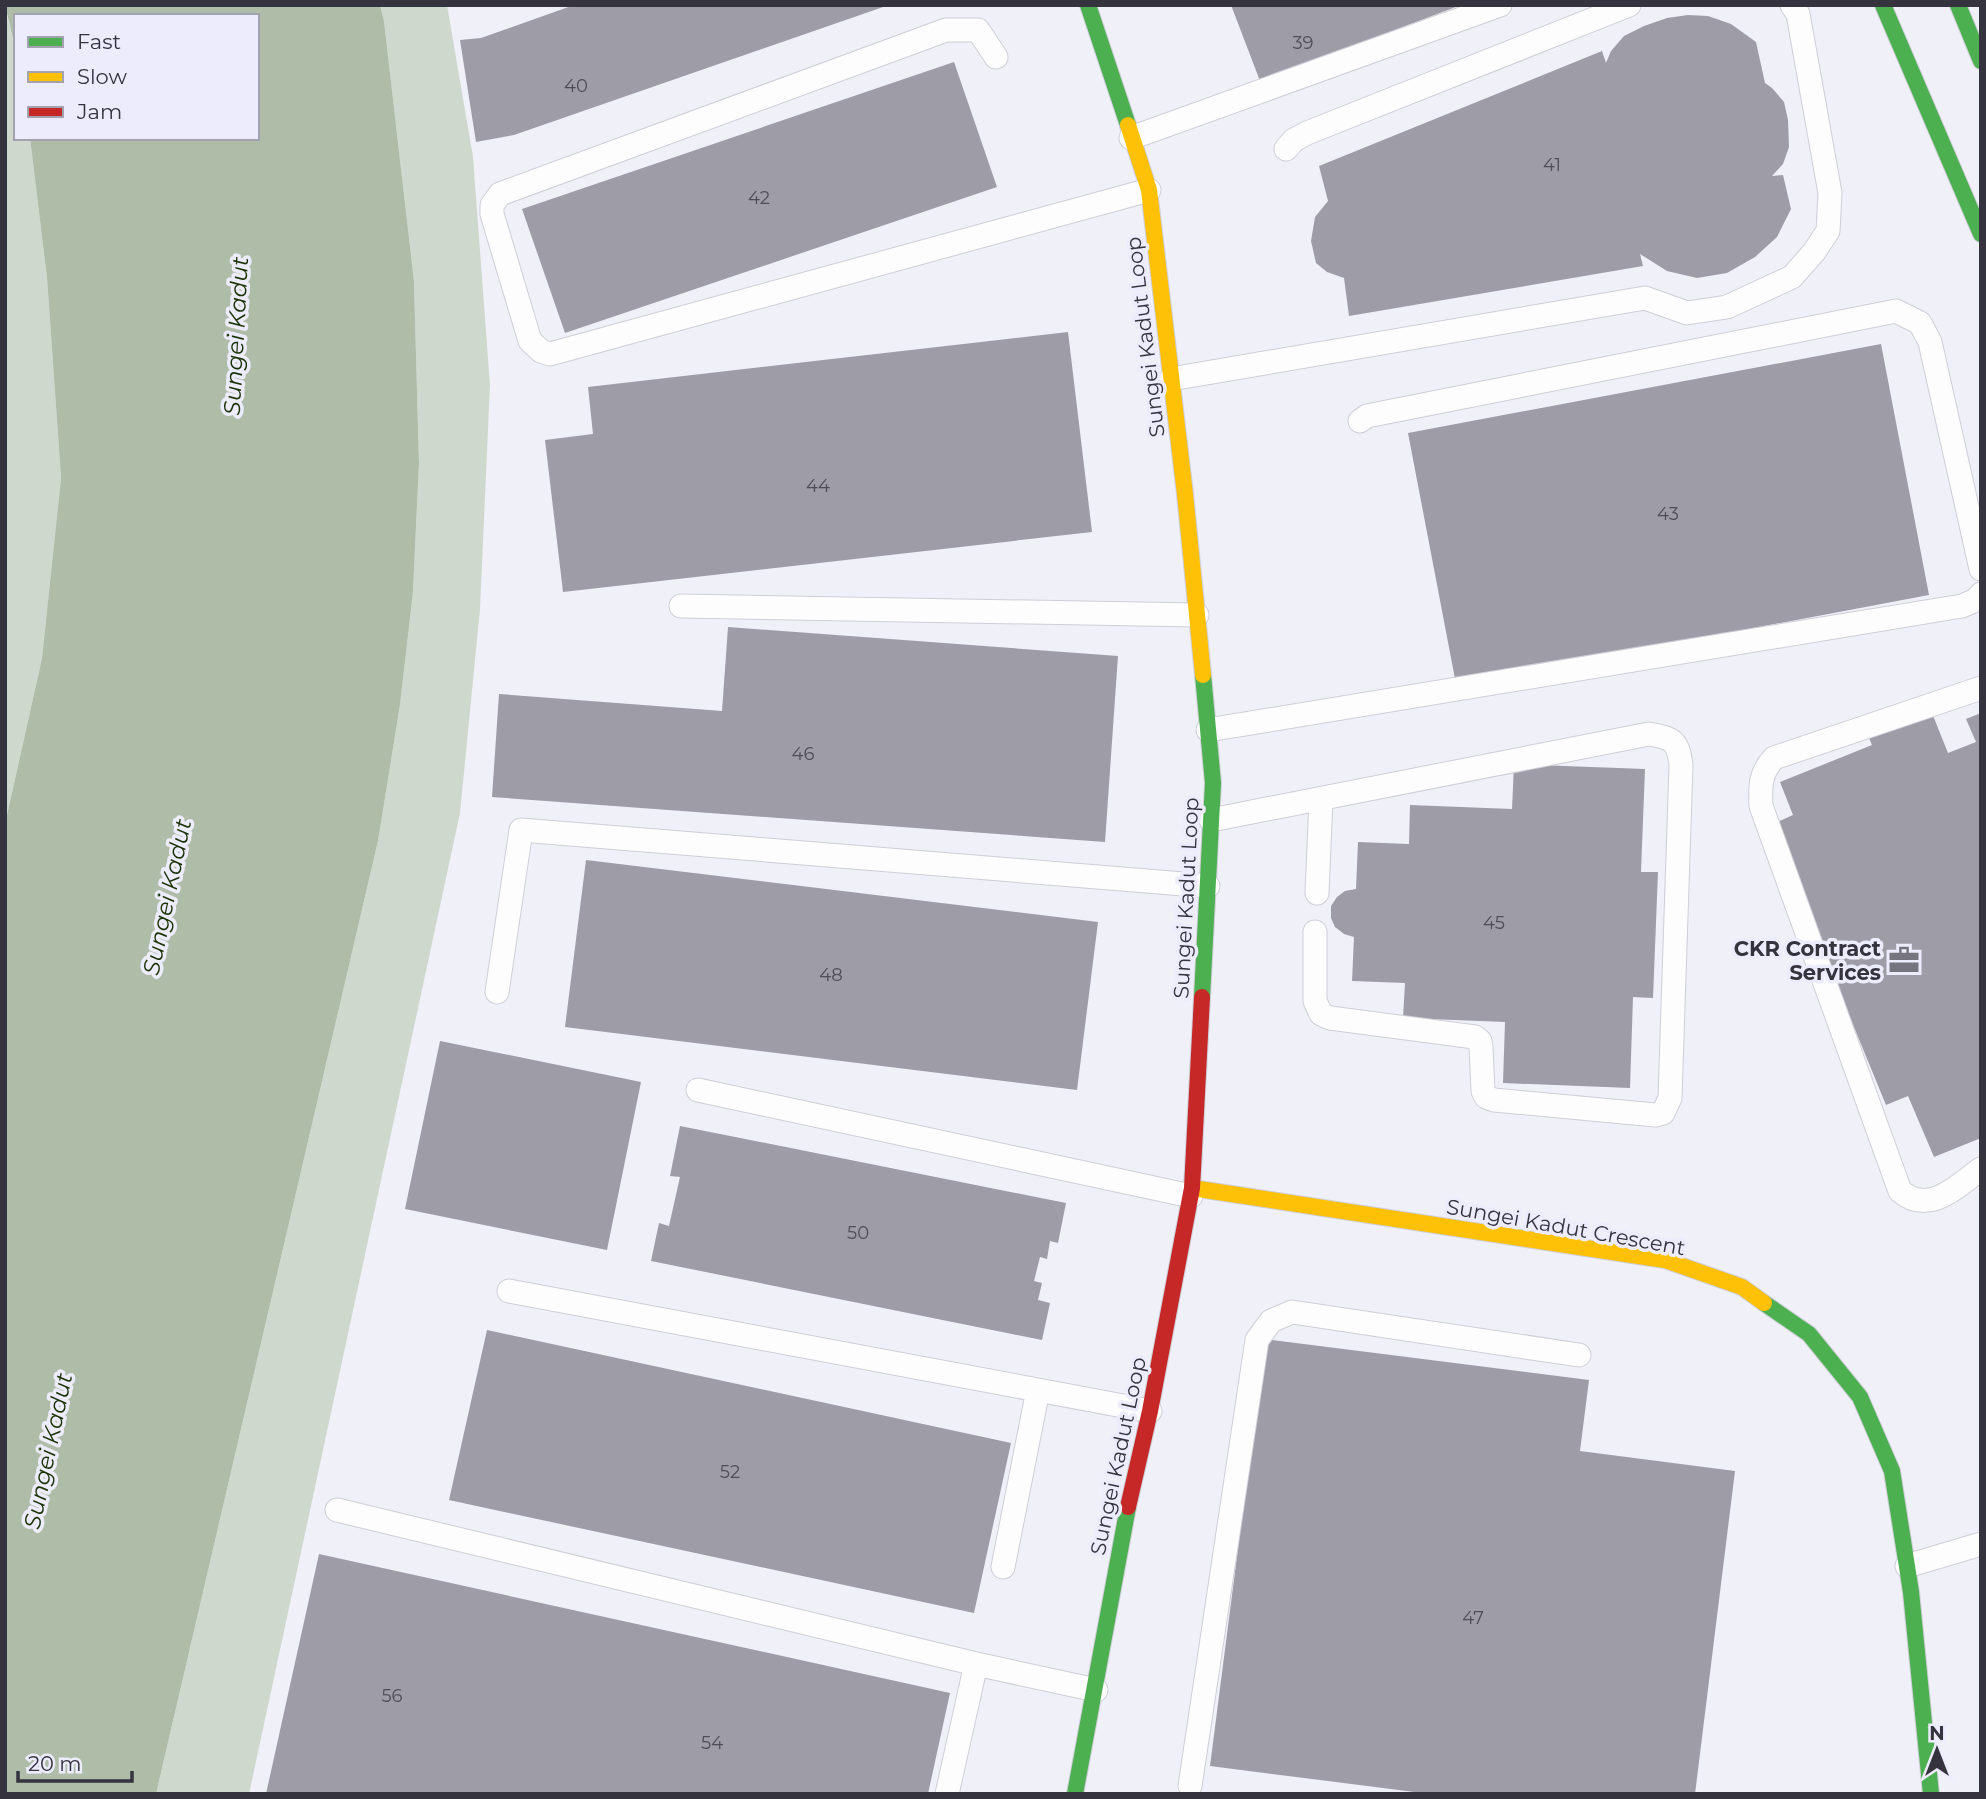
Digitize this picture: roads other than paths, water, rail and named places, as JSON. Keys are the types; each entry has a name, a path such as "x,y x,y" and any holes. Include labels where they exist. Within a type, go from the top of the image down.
{"street":[{"name":"Sungei Kadut Loop","path":"1075,1794 1096,1690 1121,1539 1150,1411 1192,1192 1213,783 1197,615 1149,190 1088,5"},
{"path":"1883,5 1981,234"},
{"path":"1958,5 1981,61"},
{"name":"Sungei Kadut Crescent","path":"1192,1192 1665,1260 1742,1287 1809,1334 1860,1396 1892,1471 1908,1566 1931,1794"}],"lane":[{"path":"1131,138 1500,5"},
{"path":"1286,149 1294,140 1307,133 1629,5"},
{"path":"1171,379 1645,298 1687,313 1727,307 1791,277 1828,232 1830,193 1798,14 1792,5"},
{"path":"996,57 978,30 946,30 500,194 492,205 492,214 530,341 541,351 550,354 1149,190"},
{"path":"1360,421 1367,416 1896,311 1920,323 1930,342 1981,569"},
{"path":"1208,730 1962,606 1976,600 1981,594"},
{"path":"681,606 1197,615"},
{"path":"1981,688 1774,758 1763,769 1760,783 1761,806 1900,1191 1918,1202 1939,1199 1981,1169"},
{"path":"1211,820 1649,734 1674,741 1681,765 1668,1105 1663,1113 1654,1115 1494,1100 1486,1097 1482,1088 1481,1047 1480,1041 1475,1037 1330,1018 1321,1014 1315,1001 1315,932"},
{"path":"1317,892 1321,799"},
{"path":"497,992 522,830 1208,886"},
{"path":"698,1090 1192,1192"},
{"path":"509,1291 1150,1411"},
{"path":"1190,1786 1258,1340 1271,1321 1292,1312 1579,1355"},
{"path":"1003,1567 1038,1390"},
{"path":"337,1510 976,1664 1096,1690"},
{"path":"1908,1566 1981,1544"},
{"path":"947,1794 976,1664"}],"water":[{"name":"Sungei Kadut","path":"5,5 380,5 414,281 419,463 413,592 400,705 378,841 156,1794 5,1794 5,824 42,658 61,478 47,278 30,140 259,140 259,14 14,14 14,43"}],"place":[{"name":"CKR Contract Services","path":"1904,960"}]}
